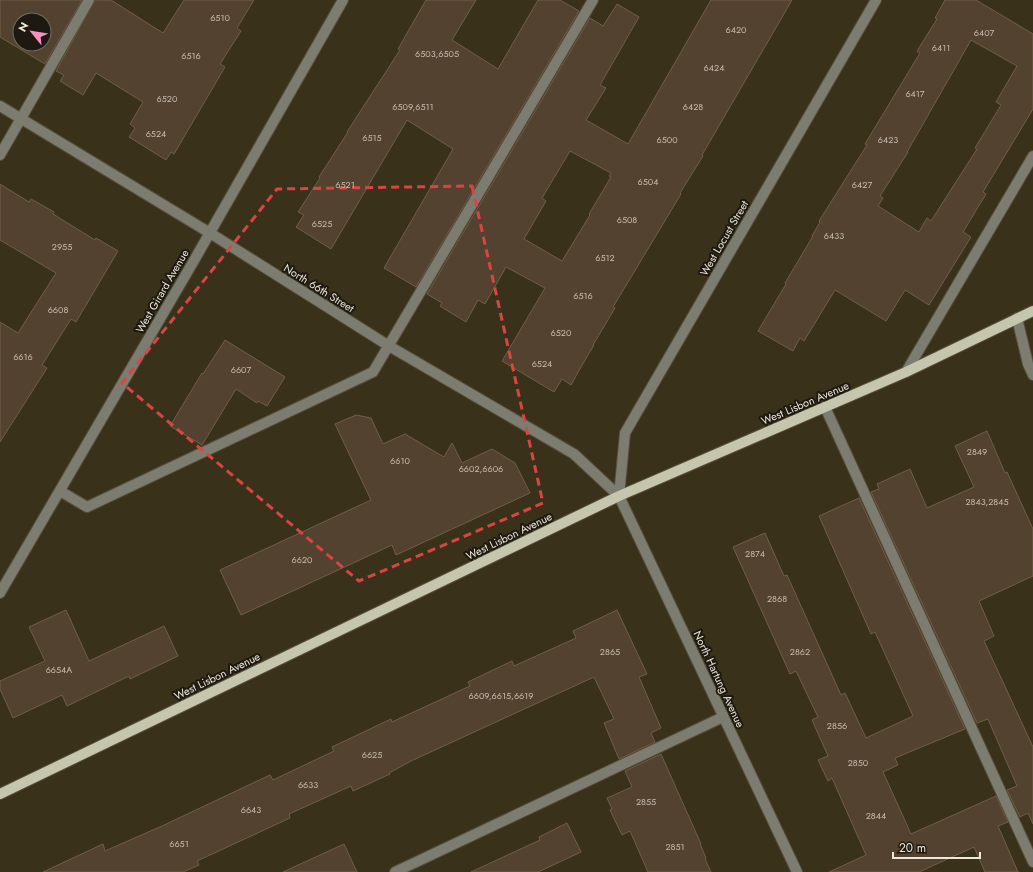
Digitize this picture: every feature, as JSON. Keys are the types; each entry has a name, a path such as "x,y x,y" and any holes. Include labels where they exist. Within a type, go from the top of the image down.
{"main road":[{"name":"West Lisbon Avenue","path":"0,794 619,496 906,372 1033,311"}],"street":[{"path":"0,155 89,0"},
{"name":"West Girard Avenue","path":"0,593 210,233 343,0"},
{"path":"60,491 87,508 373,372 593,0"},
{"name":"West Locust Street","path":"619,496 625,433 876,0"},
{"name":"North 66th Street","path":"0,106 210,233 389,346 574,454 619,496"},
{"path":"906,372 1033,156"},
{"path":"1017,318 1028,364 1033,375"},
{"path":"825,407 1033,862"},
{"name":"North Hartung Avenue","path":"619,496 797,872"},
{"path":"395,872 723,717"}],"highlighted area":[{"path":"472,186 543,503 359,581 122,383 277,189"}],"building":[{"path":"0,0 82,0 52,52 52,12 12,12 12,44 0,37"},
{"path":"95,0 111,0 163,33 184,0 254,0 237,28 241,31 220,64 225,67 174,154 171,152 166,160 129,137 135,128 130,124 143,102 96,73 83,95 60,81 64,75 56,71"},
{"path":"426,0 476,0 452,40 498,69 538,0 560,0 579,11 416,287 384,268 453,149 407,120 331,249 296,227 304,215 298,212 400,50 398,49"},
{"path":"711,0 792,0 702,155 703,156 680,193 681,194 613,307 615,308 571,385 562,379 554,392 502,361 545,288 506,267 485,304 478,300 466,322 440,306 442,303 427,294 590,18 603,26 617,4 639,17 600,85 606,88 586,120 628,144","holes":["570,151 611,173 609,176 611,177 589,214 590,215 562,261 524,239 546,201 542,198"]},
{"path":"945,0 976,0 1033,34 1033,109 983,192 986,194 963,232 971,237 929,305 905,290 886,321 835,290 804,341 800,338 793,351 758,331 813,236 820,222 819,221 867,145 865,144 920,53 917,51 937,19 935,18","holes":["971,40 1017,66 996,102 1001,105 975,148 977,149 931,221 927,218 919,232 878,206 883,198 880,196 908,152"]},
{"path":"25,52 52,52 45,64"},
{"path":"0,184 29,202 31,199 54,212 53,214 95,240 96,238 118,251 76,322 71,319 42,365 47,368 0,442 0,322 18,333 56,273 0,240"},
{"path":"225,340 285,377 267,406 258,401 257,403 236,389 202,445 170,426 202,373 203,374"},
{"path":"356,415 371,418 383,444 405,434 444,457 452,443 462,463 492,449 515,463 530,493 396,555 392,545 241,615 220,570 371,500 335,424"},
{"path":"987,431 1005,473 1007,472 1033,529 1033,576 979,601 994,636 984,641 1033,747 1033,824 1028,813 1020,817 1007,790 1017,786 988,719 977,723 871,492 879,489 877,484 910,469 927,508 974,487 955,446"},
{"path":"859,498 965,729 895,758 898,765 883,772 911,834 996,796 1008,822 998,826 1018,872 985,872 974,847 919,872 829,872 866,855 832,778 828,781 818,760 828,756 812,720 818,717 796,671 790,674 733,547 765,533 784,576 787,575 841,695 845,693 866,738 913,716 875,632 871,634 819,516"},
{"path":"66,610 89,661 164,626 178,656 130,679 129,676 67,706 62,695 13,718 0,689 0,681 45,661 29,627"},
{"path":"617,610 647,674 639,677 661,728 651,733 655,742 619,759 604,723 614,719 594,677 411,761 389,773 390,774 353,791 351,786 289,814 290,818 197,861 199,865 183,872 43,872 103,844 105,851 270,775 273,780 334,751 332,747 391,719 392,722 470,686 468,682 512,661 514,666 576,638 573,631"},
{"path":"661,754 701,844 706,858 705,859 711,872 648,872 630,831 622,835 610,810 612,809 607,798 632,787 625,771"},
{"path":"567,823 581,852 538,872 471,872 540,840 539,837"},
{"path":"344,844 357,872 283,872"}]}
